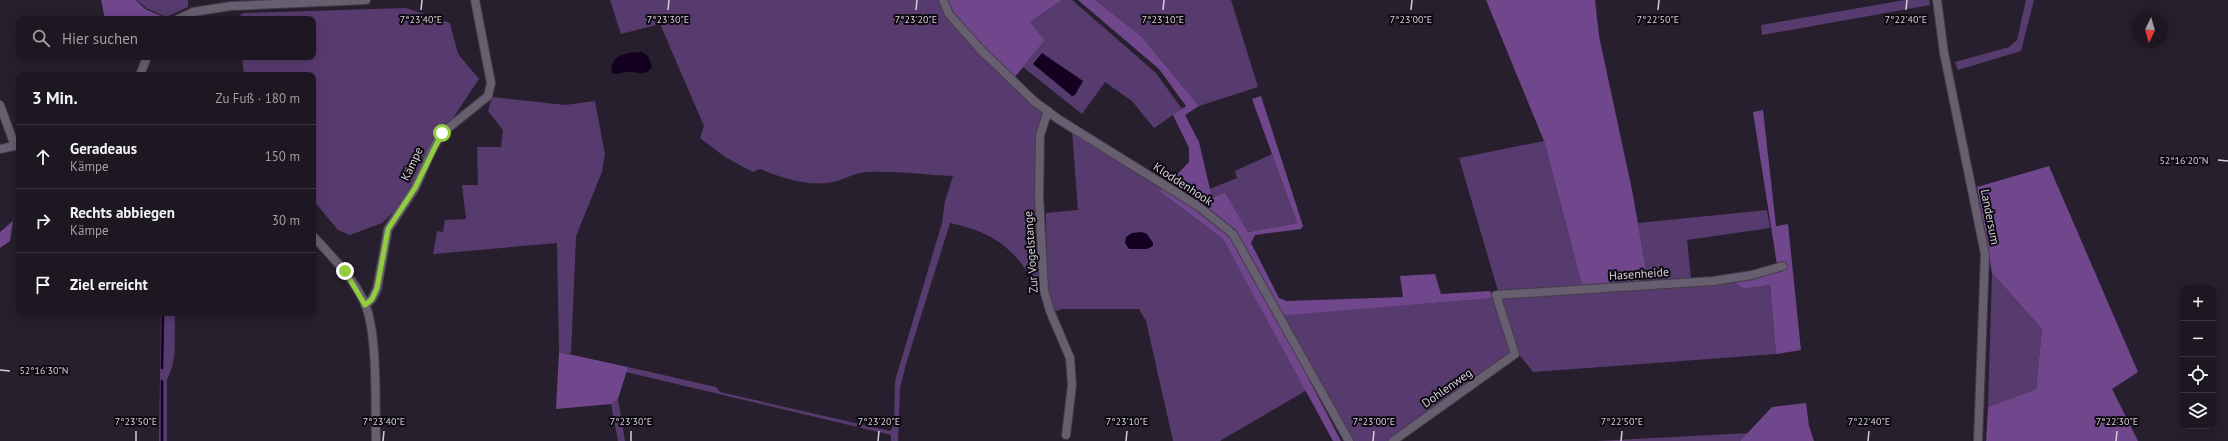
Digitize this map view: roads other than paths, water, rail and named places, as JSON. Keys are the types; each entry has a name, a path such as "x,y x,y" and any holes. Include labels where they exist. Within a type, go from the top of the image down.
{"street":[{"path":"184,16 193,12 231,6 366,0"},
{"name":"Kämpe","path":"365,305 372,299 377,288 388,229 415,188 442,133 488,96 492,83 475,0"},
{"name":"Kloddenhook","path":"943,0 949,14 981,50 1034,101 1198,206 1233,234 1349,441"},
{"name":"Landersum","path":"1937,0 1944,53 1985,254 1978,441"},
{"path":"141,72 146,60"},
{"path":"0,105 16,143"},
{"name":"Zur Vogelstange","path":"1048,111 1040,135 1039,196 1044,290 1050,311 1070,358 1072,385 1066,435"},
{"path":"0,149 16,145"},
{"path":"316,239 345,271 365,305 371,328 376,441"},
{"name":"Hasenheide","path":"1515,354 1496,295 1713,281 1752,275 1783,266"},
{"name":"Dohlenweg","path":"1393,441 1515,354"}],"waterway":[{"path":"162,368 163,316"},
{"path":"162,381 162,441"}]}
